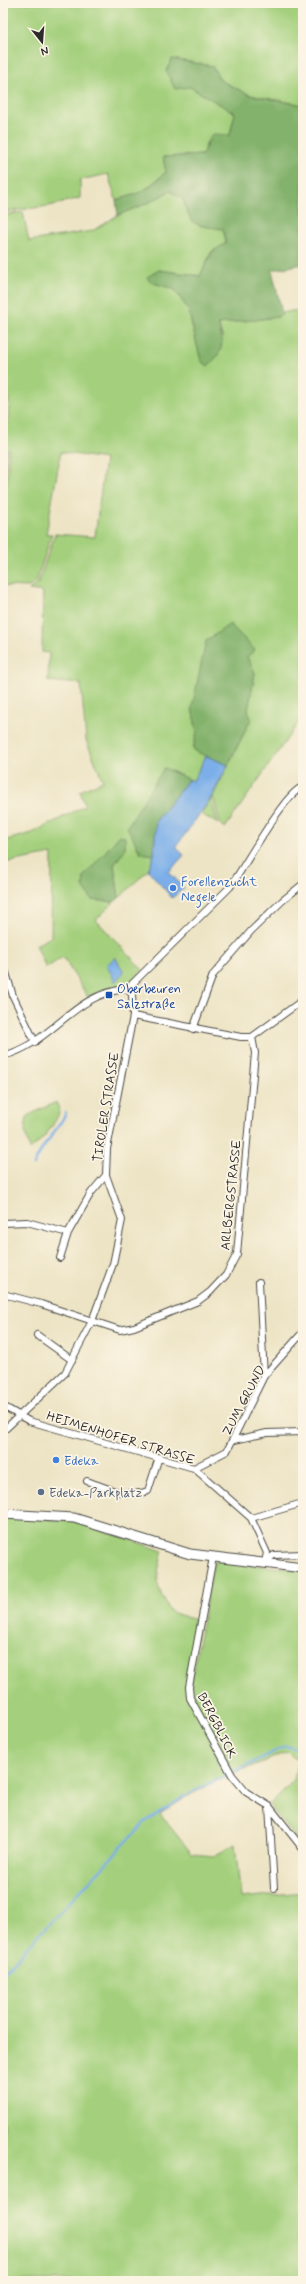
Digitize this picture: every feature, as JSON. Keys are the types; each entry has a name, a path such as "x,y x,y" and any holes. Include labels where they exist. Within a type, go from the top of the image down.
{"main road":[{"path":"3,1514 74,1518 166,1548 213,1557 265,1562 303,1568"}],"street":[{"path":"3,1056 17,1052 35,1042 92,997 105,992 126,989 230,887 242,871 261,836 302,786"},
{"path":"193,1029 213,975 251,931 282,901 303,884"},
{"path":"3,963 13,996 35,1042"},
{"name":"TIROLER STRASSE","path":"3,1431 20,1414 53,1387 65,1373 92,1321 104,1292 121,1230 122,1220 106,1175 107,1149 133,1016 132,994 126,989"},
{"path":"133,1016 193,1029 240,1037 252,1037 303,1000"},
{"name":"ARLBERGSTRASSE","path":"3,1294 41,1304 120,1330 134,1327 198,1301 210,1292 226,1275 237,1254 255,1053 252,1037"},
{"path":"60,1258 68,1233 91,1193 106,1175"},
{"path":"3,1222 27,1222 68,1233"},
{"path":"259,1282 264,1376"},
{"name":"ZUM GRUND","path":"194,1468 223,1454 234,1440 264,1376 303,1332"},
{"path":"37,1335 72,1360"},
{"name":"HEIMENHOFER STRASSE","path":"3,1406 20,1414 29,1421 194,1468 251,1518 267,1553 265,1562"},
{"path":"234,1440 267,1433 303,1432"},
{"path":"87,1481 118,1491 139,1494 148,1491 159,1457"},
{"path":"251,1518 303,1503"},
{"path":"265,1562 274,1556 303,1554"},
{"name":"BERGBLICK","path":"213,1557 188,1687 190,1698 231,1773 246,1792 269,1806 303,1849"},
{"path":"269,1806 274,1888"}],"green space":[{"path":"3,3 303,3 303,105 250,95 221,81 212,66 172,59 190,87 235,113 230,135 207,141 203,155 163,157 166,172 141,193 116,200 108,174 80,180 80,198 49,206 3,212"},
{"path":"172,59 212,66 221,81 250,95 303,105 303,264 272,270 282,313 278,317 218,324 222,343 220,352 208,366 201,361 188,309 174,289 150,282 147,277 159,270 200,276 212,252 226,243 223,229 206,227 196,223 189,215 183,199 170,191 148,203 118,215 116,200 143,190 166,172 163,157 202,155 212,134 230,135 235,113 190,87 175,89 166,71"},
{"path":"170,191 183,199 189,215 196,223 206,227 223,228 227,243 211,252 200,276 159,270 150,282 174,289 188,309 201,361 223,338 218,324 278,317 282,313 303,309 303,367 301,368 303,373 303,716 225,828 220,823 213,796 251,719 248,710 255,673 247,657 192,708 197,732 193,749 206,756 193,781 164,768 134,837 136,846 141,853 154,855 148,870 119,898 114,865 125,849 125,842 92,900 114,902 96,920 143,970 126,987 105,990 88,997 63,957 46,968 36,945 51,937 52,854 3,863 3,841 32,833 85,806 80,791 103,781 86,740 81,684 48,681 49,653 42,652 43,592 29,590 38,583 55,534 95,537 105,459 61,452 46,534 52,534 36,582 29,587 3,586 3,541 9,449 7,449 3,505 3,364 6,423 8,424 9,402 3,332 3,215 23,212 29,241 92,231 118,215 148,203"},
{"path":"230,624 255,650 247,657 255,673 248,710 251,719 228,765 193,749 197,732 192,708 206,641"},
{"path":"164,768 189,779 156,821 154,855 141,853 127,827"},
{"path":"211,798 218,824 201,814"},
{"path":"120,835 125,837 125,849 114,865 119,898 114,902 92,900 83,887 84,876"},
{"path":"56,1102 60,1111 54,1123 44,1137 30,1150 25,1132 27,1116"},
{"path":"3,1517 74,1521 163,1551 158,1576 159,1589 162,1596 171,1612 199,1621 187,1687 230,1774 188,1796 160,1814 192,1854 214,1856 235,1844 241,1898 303,1892 303,2281 3,2281"},
{"path":"214,1561 303,1570 303,1746 300,1746 303,1751 303,1847 269,1805 292,1782 298,1762 288,1752 232,1774 191,1697 190,1687"}],"water":[{"path":"206,756 228,765 211,798 176,847 184,855 169,872 184,888 172,898 148,870 154,855 156,821 189,779 193,781"},
{"path":"115,957 124,972 115,982 107,965"}],"waterway":[{"path":"34,1165 41,1151 66,1113"},
{"path":"3,1973 145,1822 187,1795 286,1746 303,1751"},
{"path":"3,1997 8,2013 3,2016"}],"place":[{"name":"Forellenzucht Negele","path":"173,888"},
{"name":"Oberbeuren Salzstraße","path":"109,995"},
{"name":"Edeka","path":"56,1460"},
{"name":"Edeka-Parkplatz","path":"41,1492"}]}
